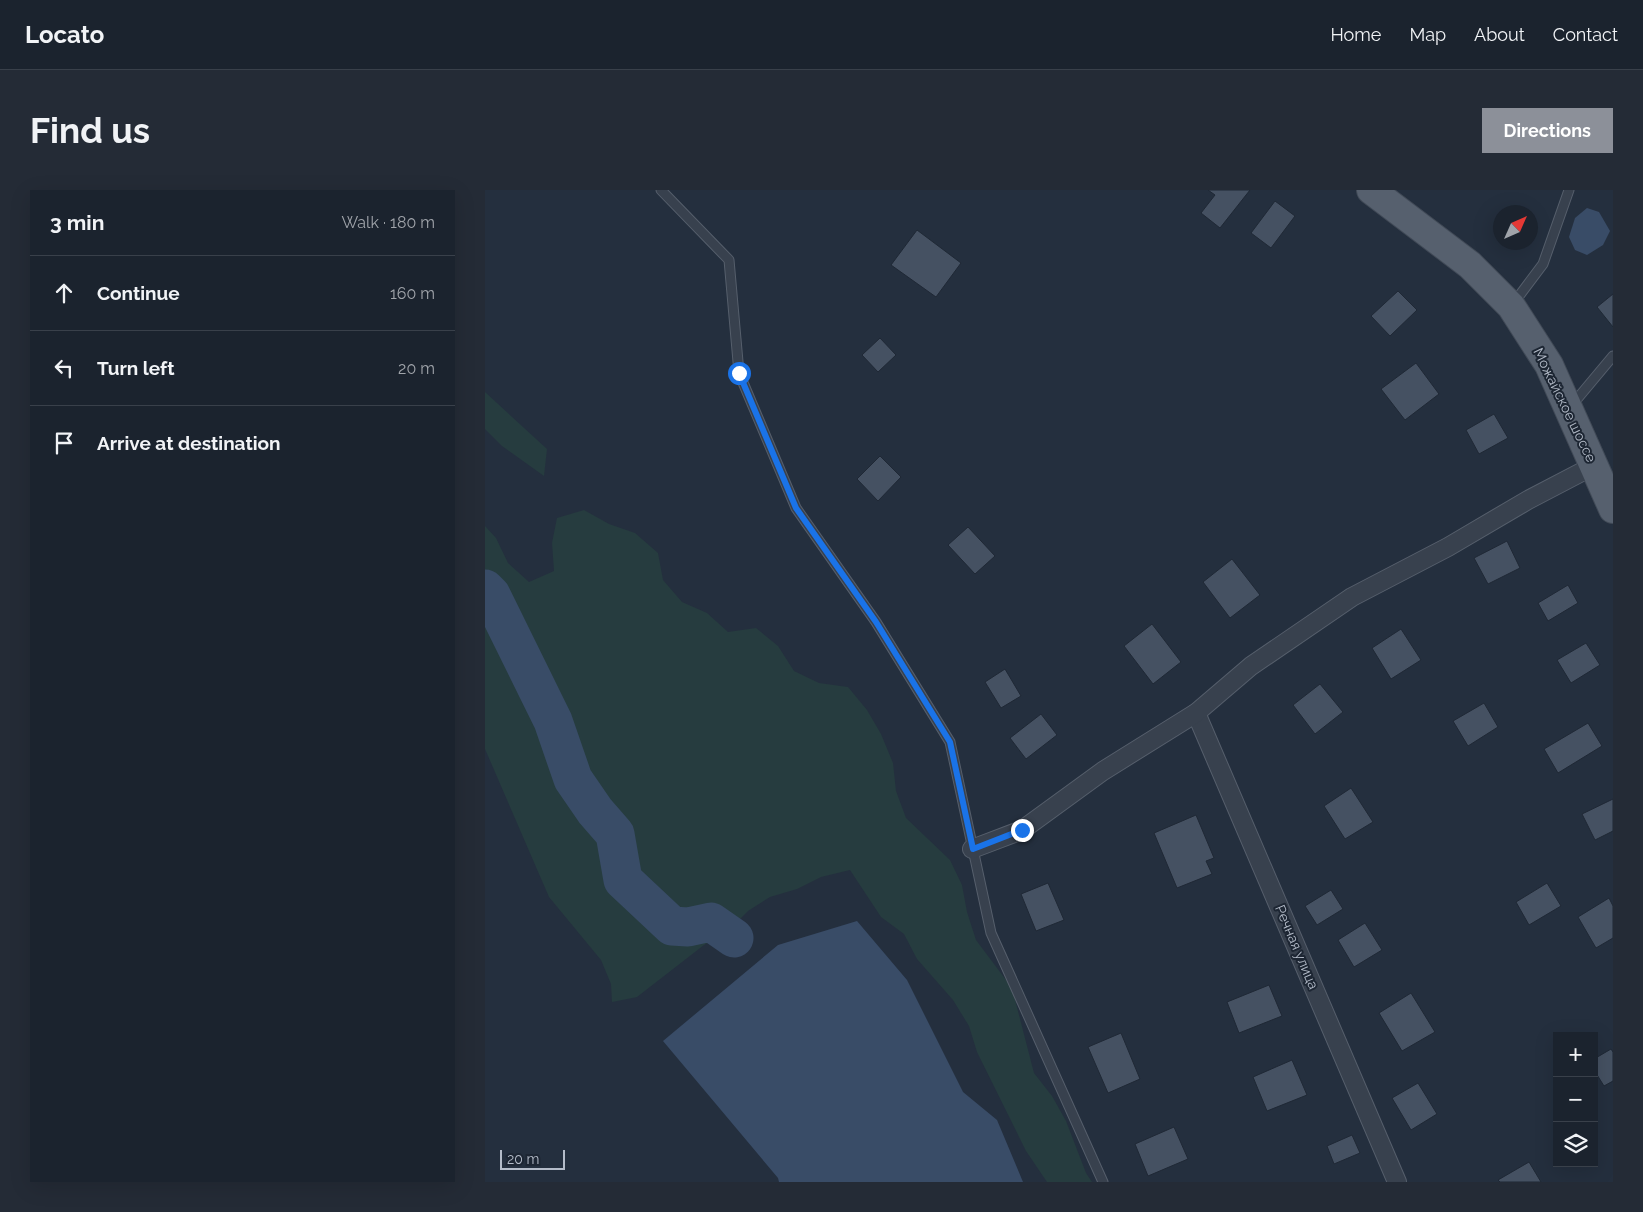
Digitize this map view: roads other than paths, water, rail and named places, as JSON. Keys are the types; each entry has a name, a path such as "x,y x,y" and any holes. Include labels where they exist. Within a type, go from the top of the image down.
{"main road":[{"name":"Можайское шоссе","path":"1371,190 1470,265 1511,306 1549,366 1595,465 1613,509"}],"street":[{"path":"973,849 1022,830 1103,771 1196,713 1251,666 1351,597 1448,547 1528,500 1595,465"},
{"name":"Речная улица","path":"1196,713 1397,1182"}],"lane":[{"path":"661,190 729,260 739,373 796,508 876,622 950,742 991,933 1103,1182"},
{"path":"1511,306 1543,264 1569,190"},
{"path":"1568,409 1613,356"}],"water":[{"path":"1587,208 1599,212 1610,231 1603,245 1587,255 1575,250 1569,237 1575,218"},
{"path":"857,921 907,980 963,1092 997,1120 1023,1182 779,1182 778,1178 663,1041 778,945"}],"waterway":[{"path":"485,589 491,595 553,721 573,779 595,811 615,834 623,880 672,926 688,927 711,922 734,938"}]}
